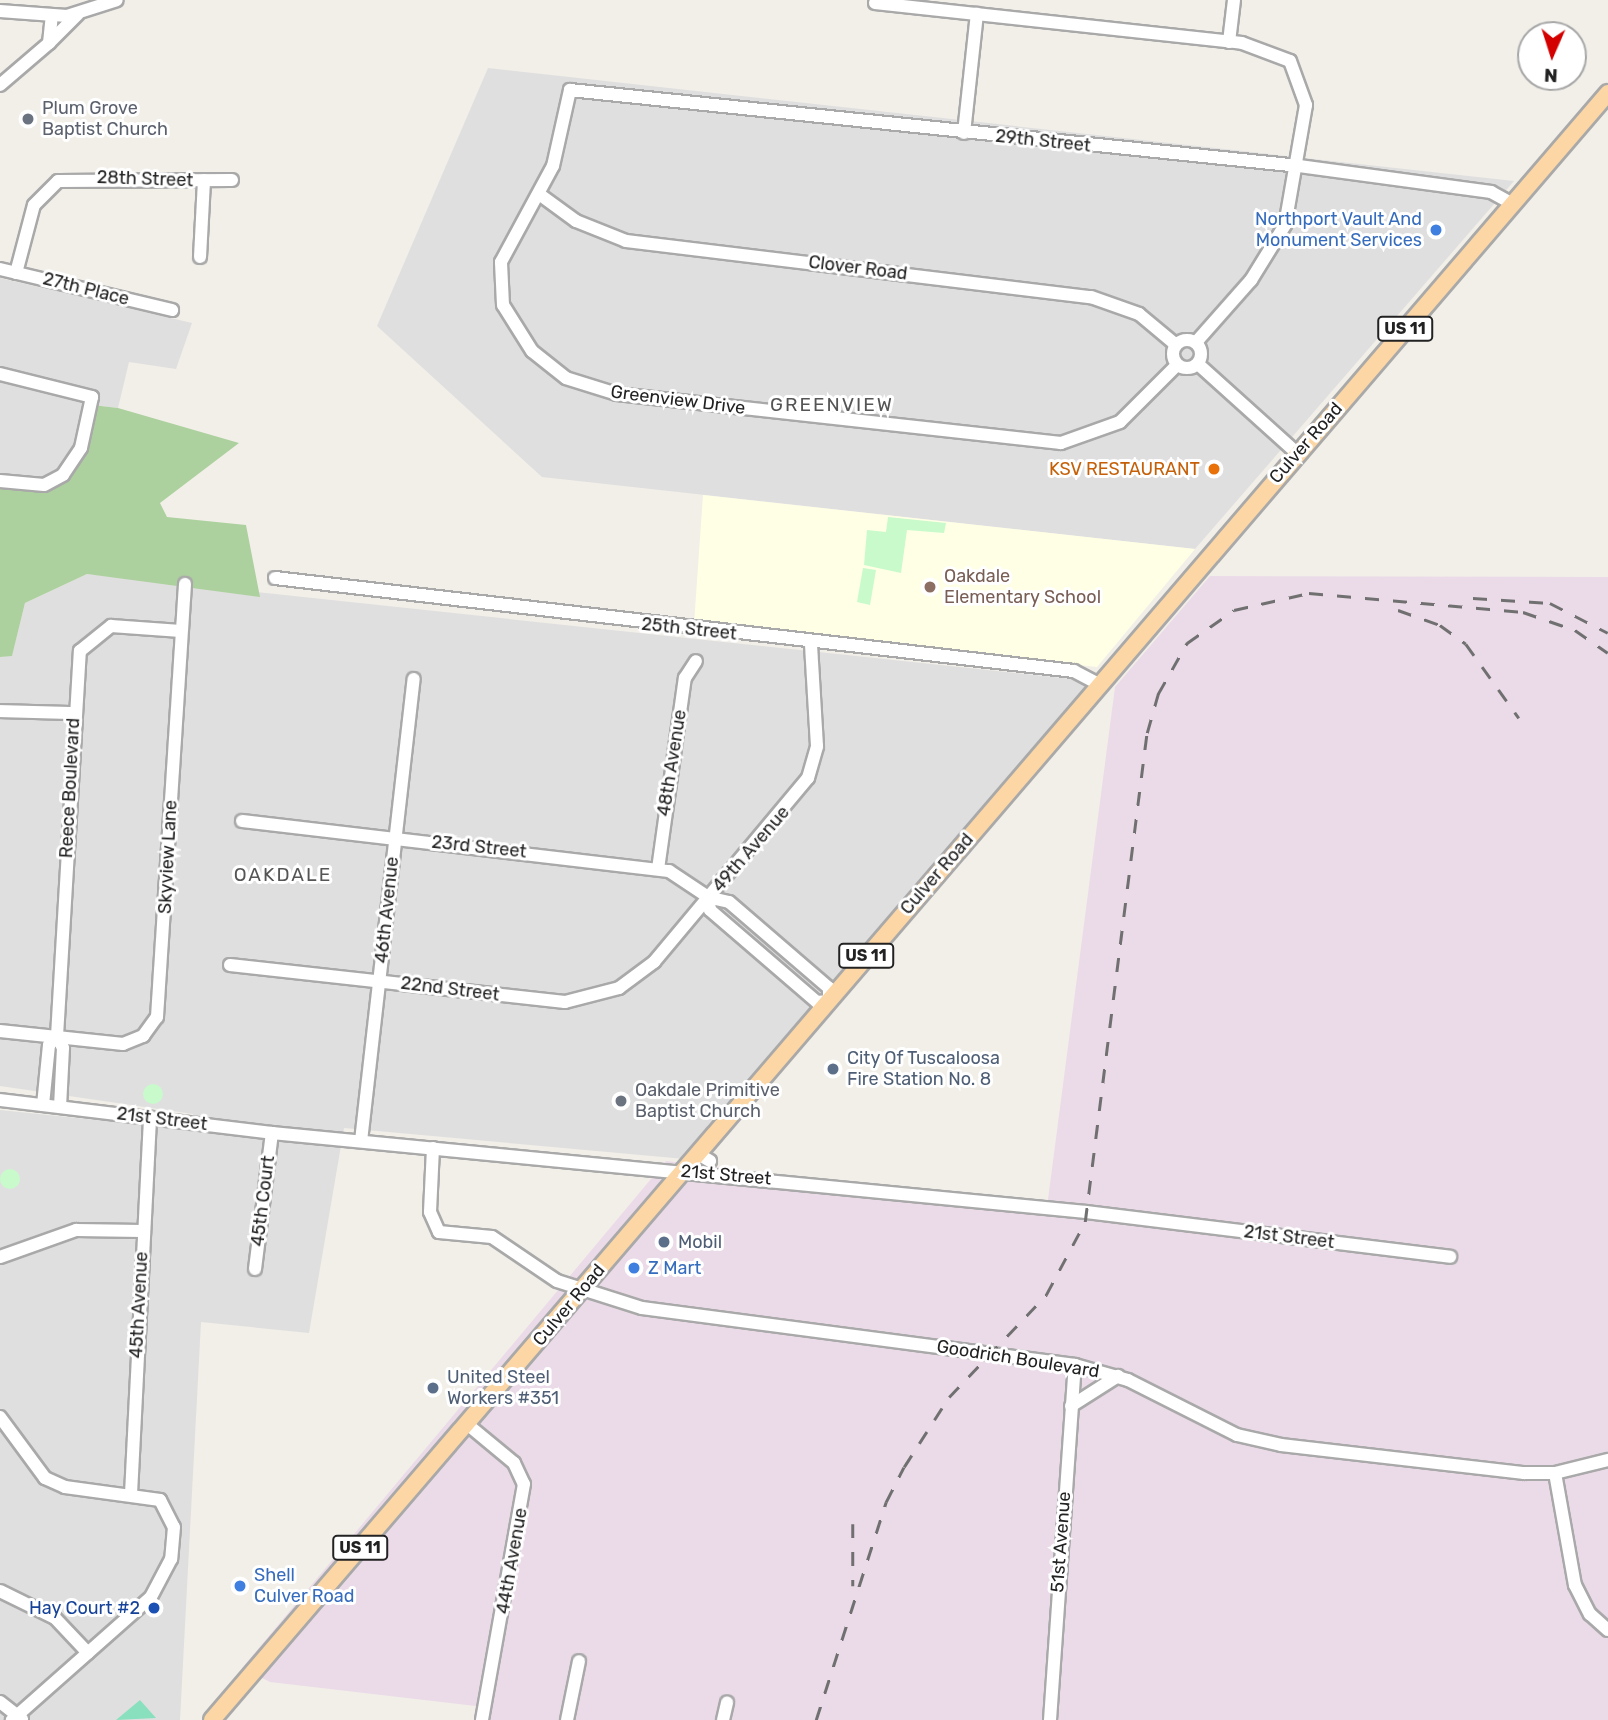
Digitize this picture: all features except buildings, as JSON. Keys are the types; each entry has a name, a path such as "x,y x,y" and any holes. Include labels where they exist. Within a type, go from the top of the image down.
{"main road":[{"name":"Culver Road","path":"212,1720 684,1172 704,1157 829,1001 1608,93"}],"street":[{"path":"0,11 52,16 78,14 117,0"},
{"path":"1229,42 1234,0"},
{"path":"876,3 1229,42 1267,48 1290,61 1306,105 1299,166 1275,244 1197,341 1198,364 1297,453"},
{"path":"0,85 78,14"},
{"path":"964,133 977,14"},
{"path":"49,43 52,16"},
{"name":"29th Street","path":"570,90 1299,166 1491,192 1513,204"},
{"name":"Greenview Drive","path":"570,90 557,156 539,194 504,251 503,305 539,359 596,390 1061,443 1120,422 1176,366"},
{"path":"200,257 204,180"},
{"name":"28th Street","path":"16,273 34,205 58,181 232,180"},
{"name":"Clover Road","path":"539,194 576,221 626,241 1091,297 1139,314 1175,344"},
{"name":"27th Place","path":"0,269 172,310"},
{"path":"1197,341 1175,344 1176,366 1198,364"},
{"path":"0,374 92,397 77,458 44,485 0,481"},
{"name":"25th Street","path":"275,578 811,644 1074,671 1100,685"},
{"name":"Skyview Lane","path":"0,1031 123,1044 142,1037 157,1017 185,584"},
{"name":"Reece Boulevard","path":"60,1107 63,1048 57,1036 74,713 80,650 97,631 181,631"},
{"name":"49th Avenue","path":"587,999 646,970 796,797 812,768 817,735 811,644"},
{"name":"48th Avenue","path":"658,869 685,678 696,661"},
{"name":"46th Avenue","path":"362,1140 414,679"},
{"path":"0,711 74,713"},
{"name":"23rd Street","path":"242,821 658,869 679,875 708,897 729,902 829,988 829,1001 817,1002 725,923 710,910 708,897"},
{"name":"22nd Street","path":"230,965 533,999 587,999"},
{"name":"Reece Boulevard","path":"44,1105 49,1045 57,1036"},
{"name":"21st Street","path":"0,1100 272,1133 684,1172 1450,1257"},
{"name":"45th Avenue","path":"131,1494 142,1231 150,1117"},
{"name":"45th Court","path":"255,1269 272,1133"},
{"path":"433,1148 430,1212 439,1232 492,1237 546,1276 582,1290"},
{"path":"0,1258 76,1230 142,1231"},
{"name":"Goodrich Boulevard","path":"582,1290 669,1315 1075,1365 1118,1376 1205,1422 1259,1440 1555,1473 1608,1460"},
{"name":"51st Avenue","path":"1051,1720 1070,1406 1075,1365"},
{"path":"1070,1406 1118,1376"},
{"path":"0,1417 37,1471 82,1490 131,1494 169,1506 171,1559 151,1597 18,1718 0,1702"},
{"name":"44th Avenue","path":"467,1424 514,1463 524,1484 482,1720"},
{"path":"1555,1473 1575,1585 1590,1614 1608,1630"},
{"path":"0,1591 46,1612 88,1653"},
{"path":"566,1720 579,1661"},
{"path":"723,1720 727,1702"}],"shaded area":[{"path":"488,68 1514,181 1195,549 542,477 377,326"},
{"path":"0,278 192,323 176,369 129,362 118,408 84,404 70,458 60,471 31,481 0,473"},
{"name":"Oakdale Elementary School","path":"703,495 1195,549 1097,667 694,624"},
{"path":"87,574 1072,679 1088,688 685,1159 344,1128 309,1333 201,1322 180,1720 0,1720 0,1110 192,1130 193,1114 0,1086 0,657 12,655 25,603"},
{"path":"1210,576 1608,577 1608,1720 482,1720 484,1707 270,1682 242,1668 666,1161 1047,1207 1115,687"}],"green space":[{"path":"84,404 118,408 239,443 160,503 167,517 246,525 260,597 87,574 25,603 12,656 0,657 0,473 31,481 60,470 70,458"},
{"path":"888,517 946,523 944,533 907,530 901,573 864,565 867,530 886,532"},
{"path":"863,568 876,570 870,605 857,602"},
{"path":"153,1084 160,1087 163,1094 160,1101 153,1104 146,1101 143,1094 146,1087"},
{"path":"10,1169 17,1172 20,1179 17,1186 10,1189 3,1186 0,1179 3,1172"},
{"path":"140,1700 156,1718 116,1720"}],"railway":[{"path":"816,1720 886,1502 904,1467 949,1397 1046,1295 1085,1222 1147,733 1158,694 1187,643 1234,610 1309,593 1523,612 1575,630 1608,653"},
{"path":"1473,598 1550,603 1608,633"},
{"path":"1398,610 1440,625 1466,644 1519,718"},
{"path":"853,1524 853,1586"}],"place":[{"name":"Plum Grove Baptist Church","path":"28,119"},
{"name":"Northport Vault And Monument Services","path":"1436,230"},
{"name":"KSV RESTAURANT","path":"1214,469"},
{"name":"Oakdale Elementary School","path":"930,587"},
{"name":"City Of Tuscaloosa Fire Station No. 8","path":"833,1069"},
{"name":"Oakdale Primitive Baptist Church","path":"621,1101"},
{"name":"Mobil","path":"664,1242"},
{"name":"Z Mart","path":"634,1268"},
{"name":"United Steel Workers #351","path":"433,1388"},
{"name":"Shell Culver Road","path":"240,1586"},
{"name":"Hay Court #2","path":"154,1608"}],"district":[{"name":"GREENVIEW","path":"832,405"},
{"name":"OAKDALE","path":"283,875"}]}
